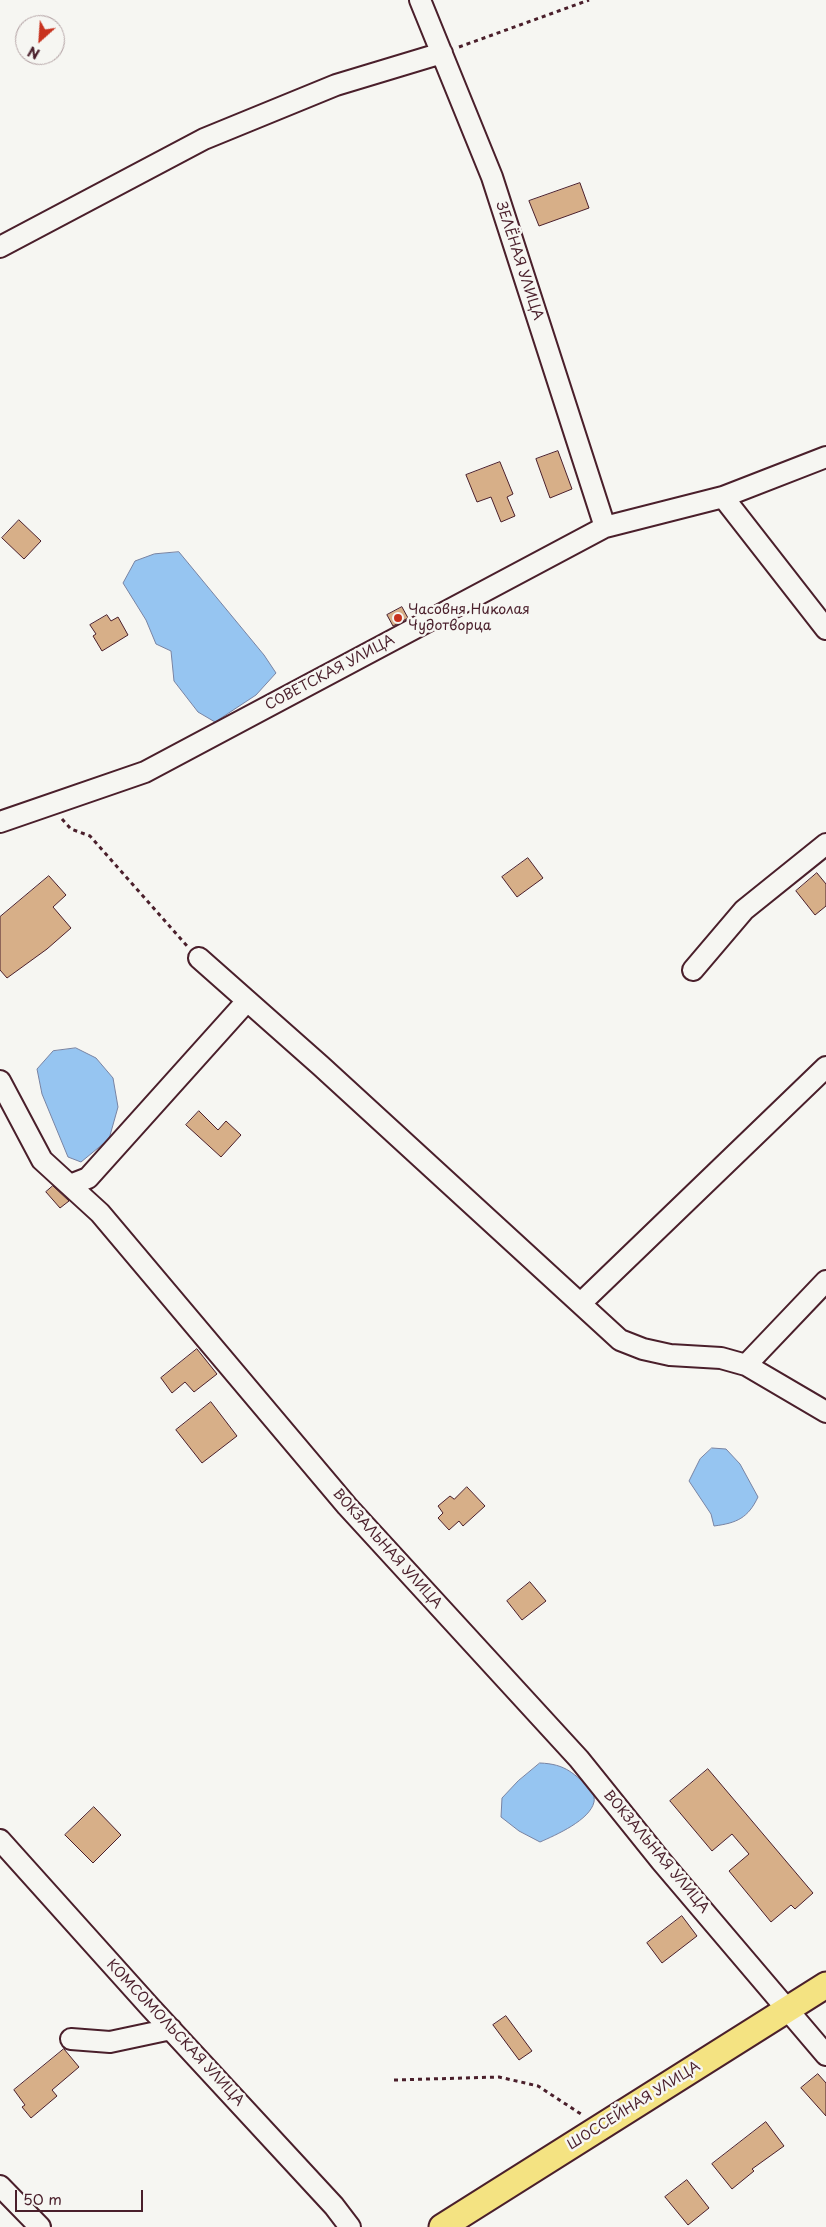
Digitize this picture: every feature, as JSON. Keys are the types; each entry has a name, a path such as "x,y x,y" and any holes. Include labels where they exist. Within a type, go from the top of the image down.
{"main road":[{"name":"ШОССЕЙНАЯ УЛИЦА","path":"442,2227 826,1985"}],"street":[{"name":"ЗЕЛЁНАЯ УЛИЦА","path":"420,0 492,177 605,527"},
{"path":"0,247 204,139 336,85 442,54"},
{"name":"СОВЕТСКАЯ УЛИЦА","path":"0,822 145,772 605,527 723,497 826,457"},
{"path":"723,497 826,629"},
{"path":"693,970 744,910 826,844"},
{"path":"199,958 620,1340 643,1350 670,1355 720,1358 746,1365 826,1412"},
{"path":"70,1185 88,1178 247,1001"},
{"path":"581,1303 826,1067"},
{"name":"ВОКЗАЛЬНАЯ УЛИЦА","path":"0,1080 42,1160 100,1213 348,1506 579,1759 826,2055"},
{"path":"746,1365 826,1280"},
{"name":"КОМСОМОЛЬСКАЯ УЛИЦА","path":"0,1840 334,2206 350,2227"},
{"path":"71,2039 110,2042 171,2029"},
{"path":"0,2186 40,2227"}],"path":[{"path":"442,54 589,0"},
{"path":"49,805 71,829 90,836 199,958"},
{"path":"394,2080 499,2077 538,2086 574,2108 599,2128"}],"water":[{"path":"179,552 264,655 276,673 256,695 215,722 198,712 174,681 171,651 156,644 146,620 123,583 135,561 154,554"},
{"path":"76,1048 96,1058 113,1078 118,1107 109,1139 81,1162 68,1157 42,1094 37,1069 53,1051"},
{"path":"712,1448 726,1449 740,1464 758,1497 746,1515 735,1521 714,1526 711,1514 689,1481 700,1459"},
{"path":"540,1763 557,1765 575,1775 593,1790 594,1802 591,1809 579,1821 540,1842 519,1831 501,1817 502,1798 518,1781"}],"building":[{"path":"580,183 589,208 539,226 529,201"},
{"path":"558,451 572,489 550,498 536,459"},
{"path":"500,462 513,494 507,497 515,516 501,522 491,497 477,502 466,475"},
{"path":"19,520 41,541 24,559 2,538"},
{"name":"Часовня Николая Чудотворца","path":"402,607 408,618 393,626 387,615"},
{"path":"107,615 111,621 118,617 128,635 102,651 93,636 96,634 90,625"},
{"path":"528,858 543,878 517,897 502,877"},
{"path":"817,873 826,884 826,906 815,915 796,891"},
{"path":"49,876 66,895 53,907 71,928 47,949 7,978 0,970 0,917"},
{"path":"199,1111 218,1130 226,1121 241,1135 221,1157 186,1125"},
{"path":"53,1186 69,1201 60,1208 46,1192"},
{"path":"197,1349 217,1374 194,1392 185,1382 172,1393 161,1378"},
{"path":"211,1402 237,1436 202,1463 176,1430"},
{"path":"467,1487 485,1506 463,1526 459,1521 449,1530 438,1518 443,1513 438,1506 450,1496 454,1499"},
{"path":"530,1582 546,1601 522,1620 507,1601"},
{"path":"708,1769 813,1893 795,1909 791,1905 771,1922 729,1871 749,1854 732,1834 712,1851 670,1801"},
{"path":"94,1807 121,1835 93,1863 65,1835"},
{"path":"682,1916 697,1936 662,1963 647,1943"},
{"path":"506,2016 532,2051 519,2060 493,2025"},
{"path":"64,2049 79,2067 52,2090 57,2096 31,2118 22,2107 25,2105 14,2090"},
{"path":"818,2074 826,2083 826,2116 801,2088"},
{"path":"766,2122 784,2146 752,2169 754,2171 732,2189 712,2164"},
{"path":"687,2180 709,2208 688,2225 665,2197"}],"place":[{"name":"Часовня Николая Чудотворца","path":"398,618"}]}
